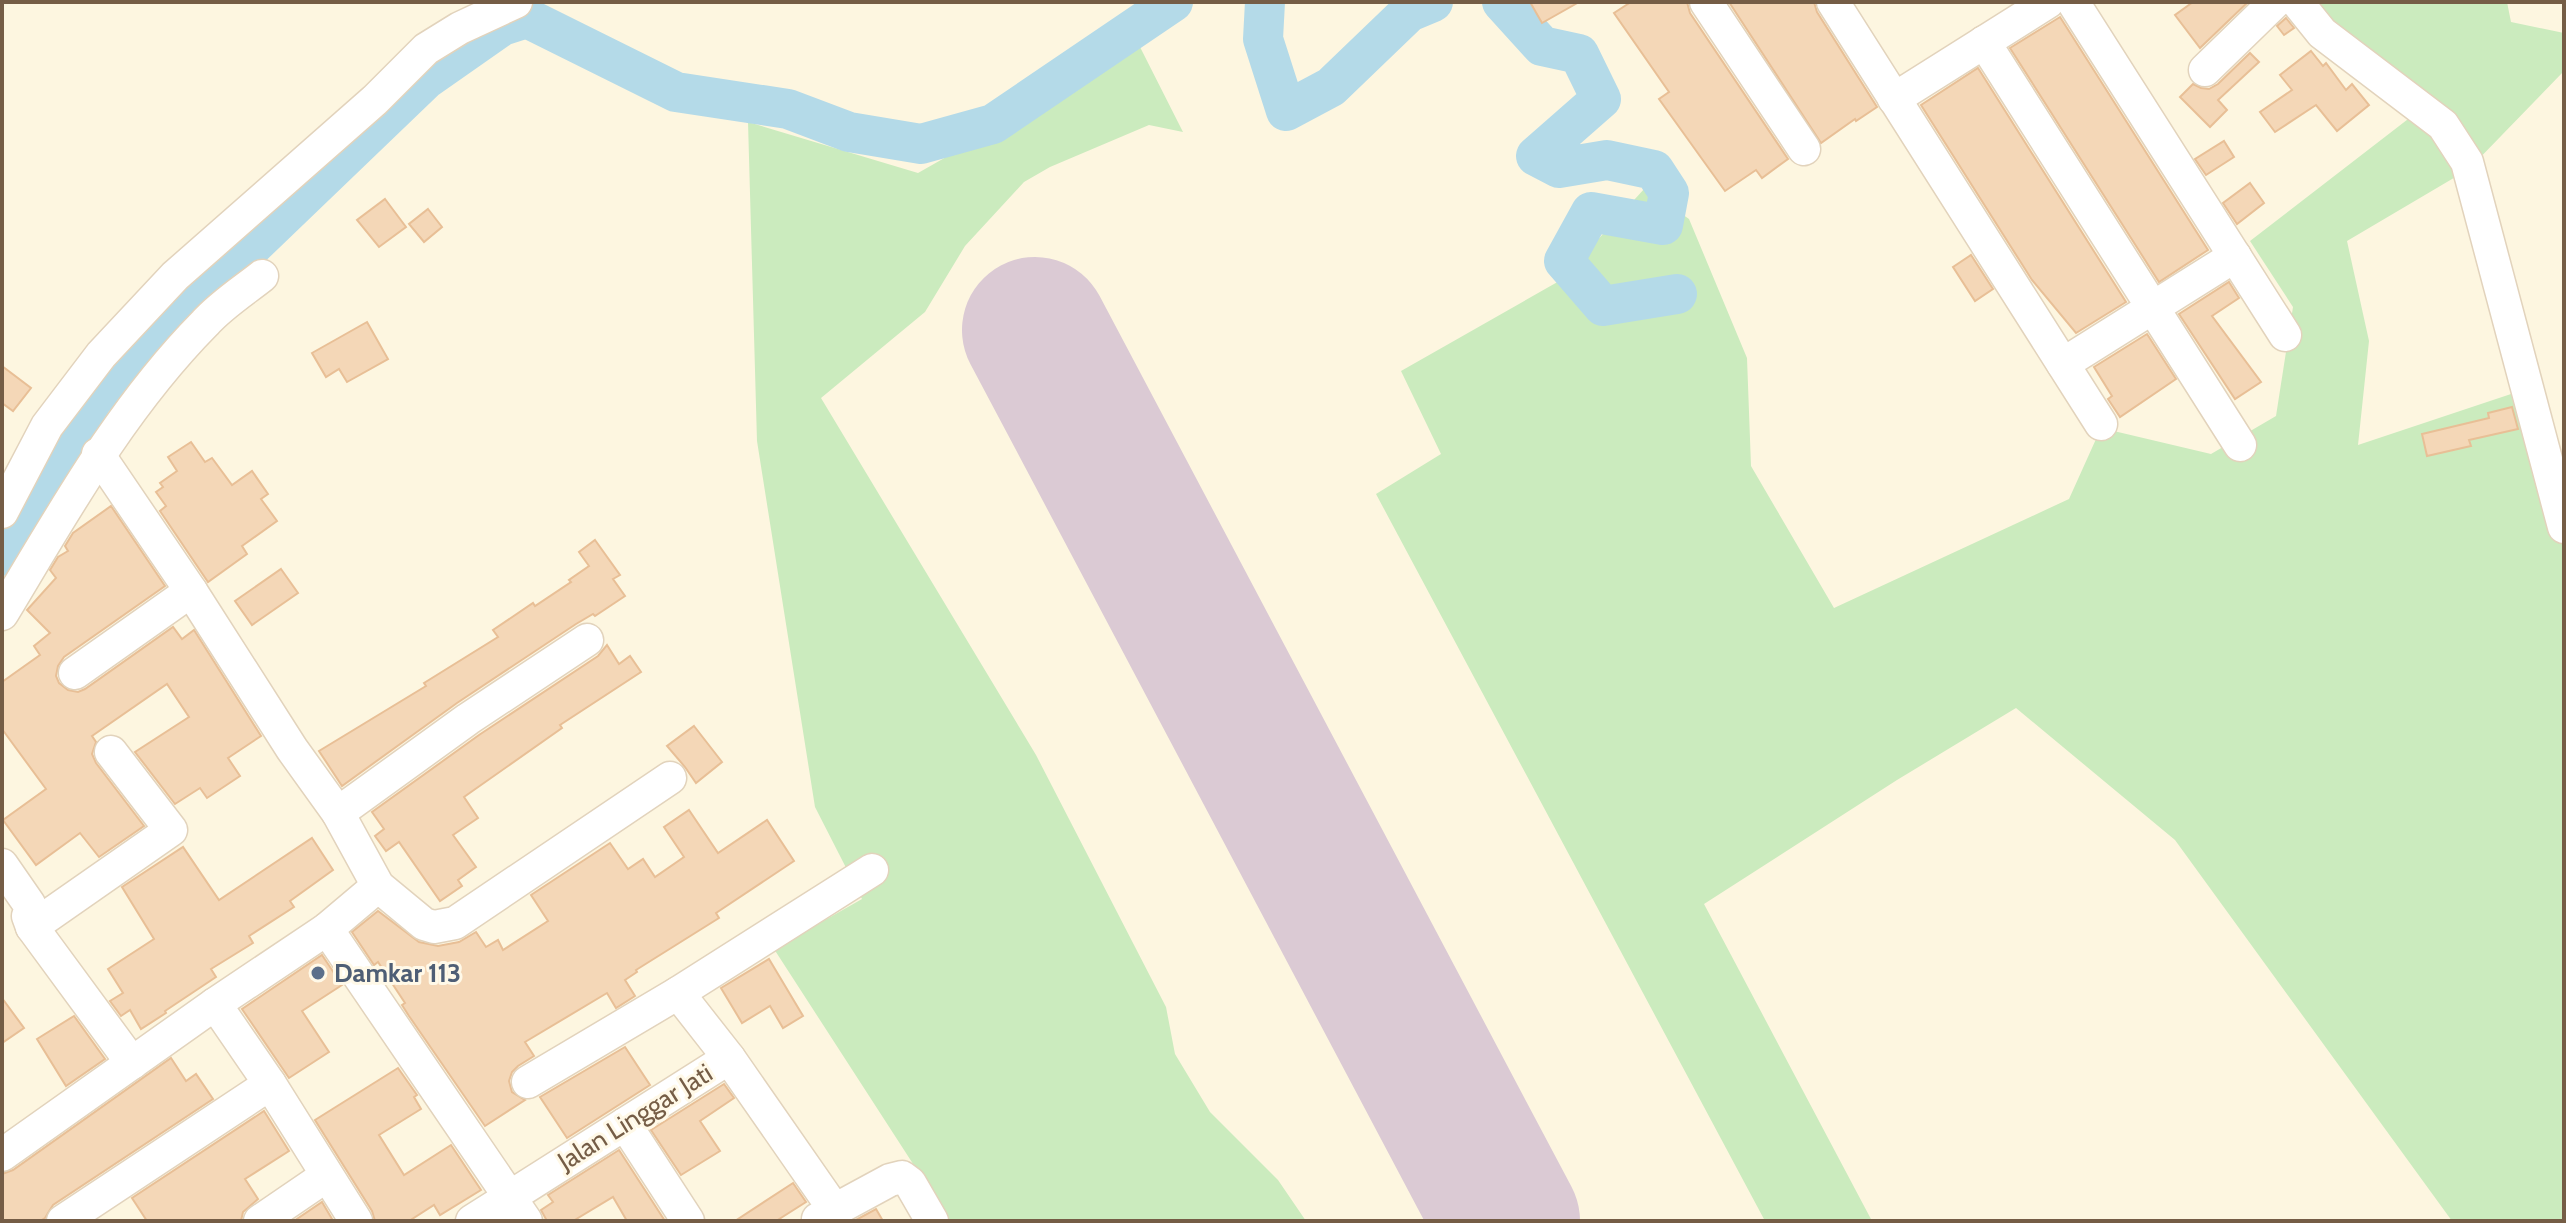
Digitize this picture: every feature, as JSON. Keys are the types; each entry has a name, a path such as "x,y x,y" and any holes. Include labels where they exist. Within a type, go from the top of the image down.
{"street":[{"path":"2,512 47,426 101,355 175,276 375,100 426,49 460,28 516,2"},
{"path":"1706,2 1804,149"},
{"path":"1833,2 2101,424"},
{"path":"1894,99 2048,2"},
{"path":"2073,2 2285,335"},
{"path":"2205,70 2275,2"},
{"path":"2297,2 2322,33 2443,125 2467,162 2564,527"},
{"path":"1984,42 2240,445"},
{"path":"2063,364 2235,256"},
{"path":"2,614 98,454 189,339 207,320 262,276"},
{"path":"98,454 191,591 292,749 338,813 378,886 424,924 434,927 455,923 670,778"},
{"path":"75,673 191,591"},
{"path":"338,813 468,719 587,640"},
{"path":"21,919 171,830 111,752"},
{"path":"2,865 21,919 132,1063"},
{"path":"528,1082 678,993 872,870"},
{"path":"2,1155 327,929 378,886"},
{"path":"327,929 518,1209"},
{"name":"Jalan Linggar Jati","path":"472,1221 518,1209 625,1124 729,1058 678,993"},
{"path":"215,1004 270,1084 356,1221"},
{"path":"729,1058 825,1215 890,1180 902,1177 910,1183 932,1221"},
{"path":"63,1221 270,1084"},
{"path":"625,1124 688,1221"},
{"path":"260,1221 326,1176"}],"green space":[{"path":"2292,2 2507,2 2511,22 2564,33 2564,71 2469,169 2347,241 2369,341 2358,445 2526,389 2564,526 2564,1221 2452,1221 2175,840 2016,708 1704,904 1872,1221 1765,1221 1376,494 1441,454 1401,371 1561,280 1645,188 1689,219 1747,358 1751,466 1834,608 2069,499 2101,428 2211,454 2276,416 2293,307 2250,241 2425,106"},
{"path":"1140,47 1183,132 1149,125 1050,167 1024,182 965,246 925,312 821,398 1036,755 1166,1007 1175,1054 1210,1112 1278,1180 1306,1221 950,1221 774,949 862,899 815,807 757,441 748,122 918,173"}],"building":[{"path":"1530,2 1579,2 1542,23"},
{"path":"1631,2 1687,2 1690,13 1788,159 1762,178 1756,170 1725,191 1659,99 1669,92 1614,13"},
{"path":"1729,2 1814,2 1817,12 1877,107 1821,143"},
{"path":"2193,2 2248,2 2200,48 2175,15"},
{"path":"2060,17 2208,250 2159,282 2010,48"},
{"path":"2286,18 2294,28 2284,35 2277,26"},
{"path":"2311,51 2323,66 2326,63 2346,90 2352,84 2369,105 2337,131 2316,105 2275,132 2260,112 2292,90 2280,75"},
{"path":"2250,53 2259,62 2218,100 2227,110 2210,127 2180,97 2193,84 2209,89 2218,84"},
{"path":"1978,68 2126,302 2076,333 2032,280 1921,105"},
{"path":"2224,141 2234,157 2206,175 2195,159"},
{"path":"2250,183 2264,203 2237,224 2223,203"},
{"path":"385,199 406,227 379,247 357,220"},
{"path":"428,209 442,227 424,242 409,224"},
{"path":"1971,255 1993,289 1975,301 1953,267"},
{"path":"2229,282 2239,298 2212,316 2261,382 2235,399 2179,314"},
{"path":"367,322 388,359 347,382 339,369 326,377 312,353"},
{"path":"2147,334 2176,379 2120,417 2108,399 2112,396 2094,367"},
{"path":"2,366 31,388 13,411 2,403"},
{"path":"2512,407 2518,429 2469,440 2471,446 2427,456 2422,434 2489,418 2488,413"},
{"path":"191,442 205,462 212,458 232,485 252,471 268,494 261,499 277,521 242,546 247,554 208,582 160,511 166,506 156,492 163,487 160,483 177,471 168,457"},
{"path":"111,506 165,586 64,657 56,676 59,683 68,690 78,692 173,627 182,639 194,630 261,736 228,758 240,776 207,798 200,788 175,804 135,752 189,717 167,684 92,736 96,742 92,754 96,763 144,826 99,857 80,833 36,865 3,820 46,789 2,729 2,682 40,655 34,646 50,633 27,610 56,578 50,570 58,557 68,551 65,546 73,533"},
{"path":"595,540 620,575 613,579 625,596 595,616 593,614 576,624 457,703 342,786 319,751 426,686 424,683 498,637 493,630 571,582 569,580 589,566 579,552"},
{"path":"281,569 298,593 252,625 235,601"},
{"path":"607,645 619,664 630,656 641,672 560,725 562,728 464,797 478,818 453,835 476,867 458,880 462,886 440,901 399,842 386,851 375,836 384,829 372,812 479,735 598,656"},
{"path":"694,726 722,762 696,783 667,746"},
{"path":"689,810 718,853 767,820 794,861 716,913 719,918 636,970 625,980 635,996 616,1008 607,993 525,1042 534,1056 512,1072 509,1081 512,1092 525,1100 485,1126 409,1016 402,1005 405,1003 378,962 374,965 352,932 378,911 419,942 438,946 459,942 476,932 486,947 498,940 503,950 548,921 531,895 610,843 628,869 643,859 655,877 684,857 664,827"},
{"path":"312,838 333,870 290,901 294,907 249,936 253,943 211,969 216,977 141,1029 130,1010 121,1016 110,1001 123,993 108,969 154,939 122,887 183,847 219,900"},
{"path":"322,955 342,985 302,1011 329,1052 289,1078 242,1009"},
{"path":"769,959 803,1016 783,1028 770,1006 742,1023 721,988"},
{"path":"2,998 24,1028 2,1043"},
{"path":"74,1016 105,1059 66,1086 37,1039"},
{"path":"625,1047 650,1085 567,1138 540,1097"},
{"path":"171,1058 186,1081 196,1074 213,1099 53,1205 40,1221 2,1221 2,1174 13,1170"},
{"path":"398,1068 417,1095 414,1097 421,1109 379,1135 404,1175 451,1145 481,1190 440,1215 434,1205 409,1221 375,1221 372,1211 315,1120"},
{"path":"724,1084 734,1098 700,1121 720,1151 681,1175 651,1130"},
{"path":"264,1111 289,1151 245,1179 258,1199 243,1212 241,1221 147,1221 132,1198"},
{"path":"619,1150 665,1221 627,1221 613,1197 573,1221 547,1221 541,1210 553,1202 548,1195"},
{"path":"793,1183 806,1202 776,1221 735,1221"},
{"path":"322,1202 332,1219 294,1221"},
{"path":"876,1209 883,1221 854,1221"}],"waterway":[{"path":"2,556 93,399 425,80 502,26 527,18 676,92 788,109 849,132 921,144 993,124 1173,2"},
{"path":"1265,2 1263,39 1286,111 1331,87 1409,12 1433,2"},
{"path":"1502,2 1542,46 1579,54 1601,99 1536,156 1559,168 1607,160 1654,170 1669,193 1663,225 1591,212 1564,261 1603,306 1677,294"}],"runway":[{"path":"1035,330 1507,1221"}],"place":[{"name":"Damkar 113","path":"318,973"}]}
